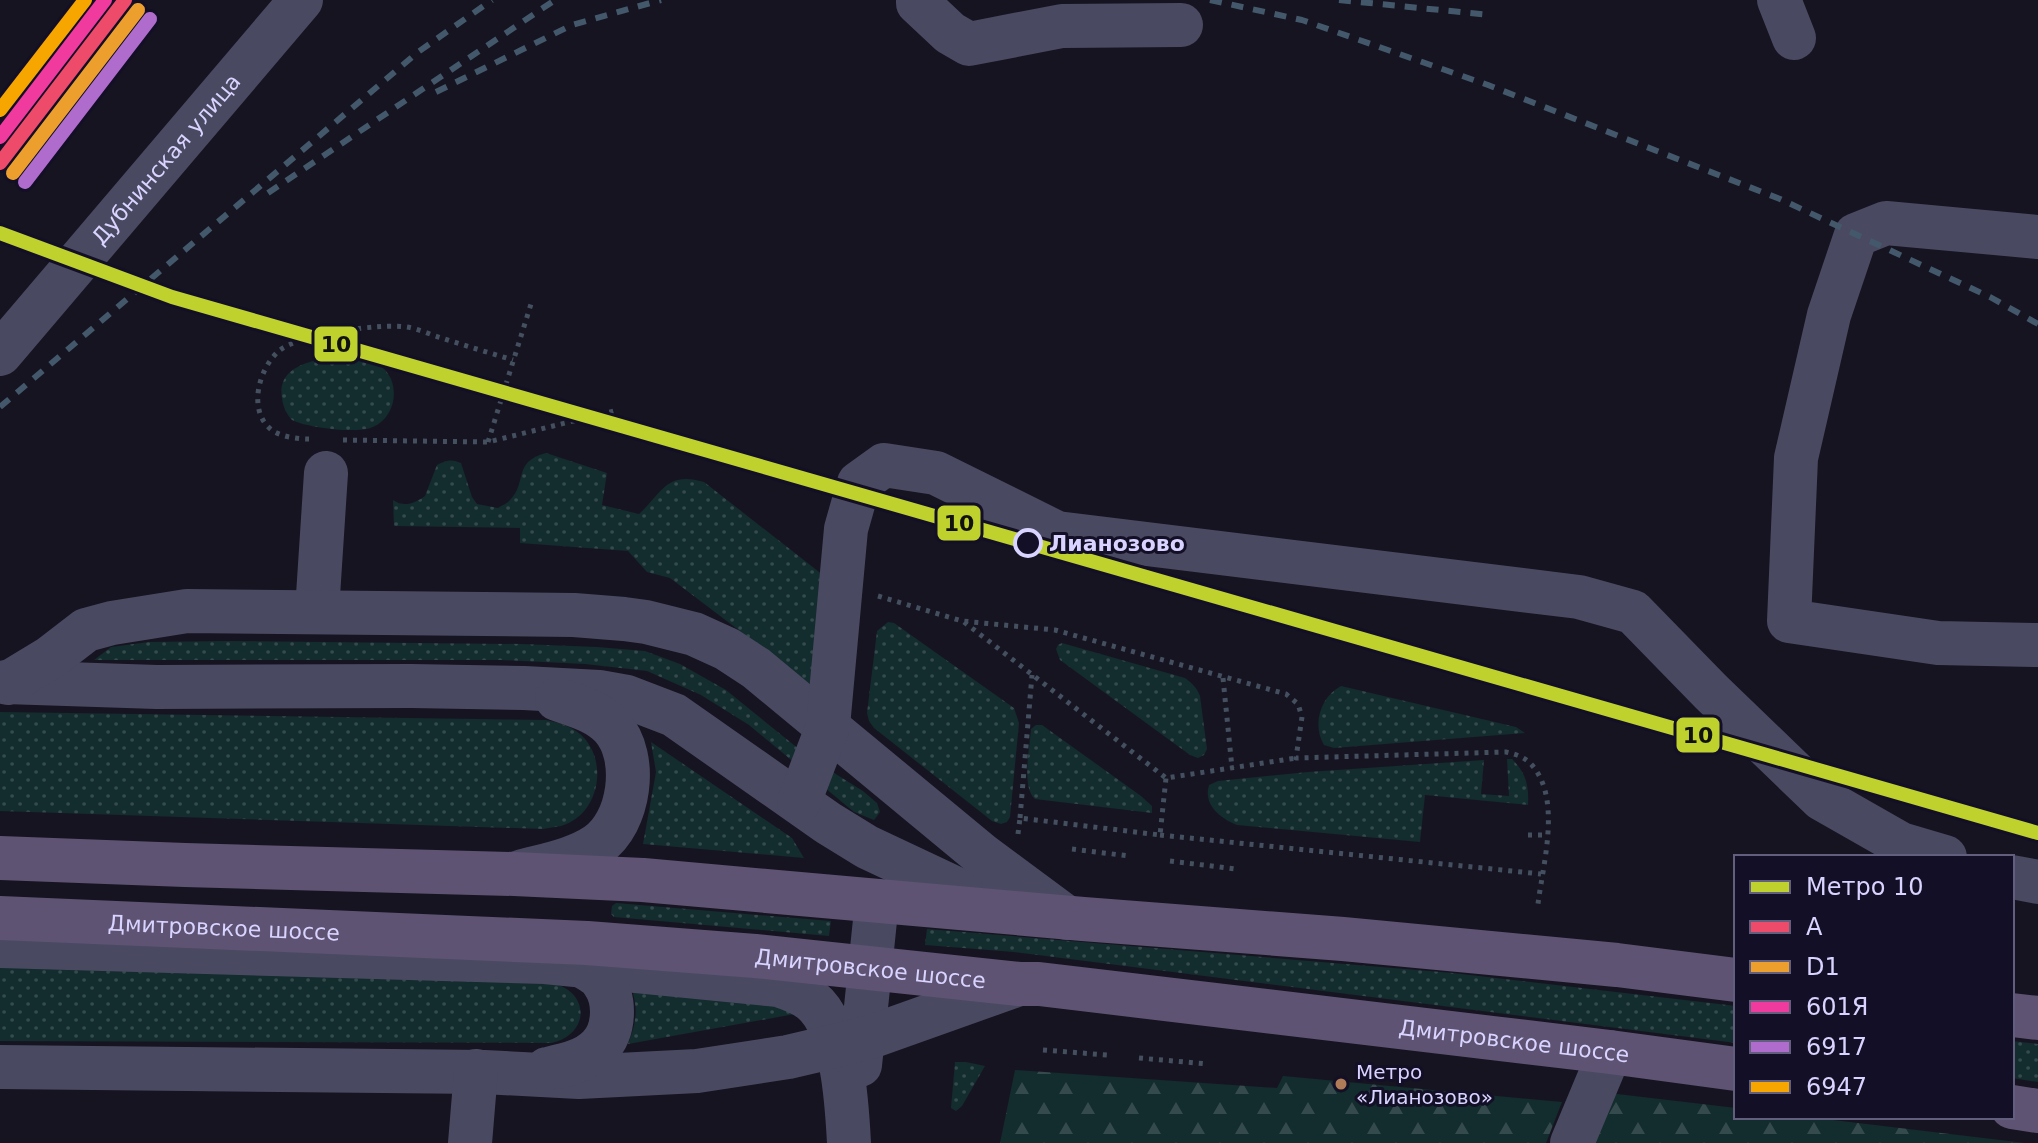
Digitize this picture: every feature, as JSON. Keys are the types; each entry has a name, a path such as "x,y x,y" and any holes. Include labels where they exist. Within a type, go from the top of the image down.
{"main road":[{"path":"0,858 643,880 1343,939 1617,965 1734,980"},
{"name":"Дмитровское шоссе","path":"0,918 587,943 755,956 1039,984 1734,1069"},
{"path":"2014,1015 2038,1018"},
{"path":"2014,1107 2038,1111"}],"street":[{"name":"Дубнинская улица","path":"0,354 301,0"},
{"path":"918,0 950,33 969,44 1062,26 1181,25"},
{"path":"2038,237 1886,223 1856,235 1829,315 1796,458 1789,621 1938,643 2038,645"},
{"path":"317,611 322,451"},
{"path":"799,802 828,726 846,529 859,483 884,465 936,473 1057,533 1579,597 1633,612 1822,799 1901,844 1938,855"},
{"path":"3,678 51,657 86,630 187,611 574,615 646,622 694,634 727,649 756,668 982,855 1067,918"},
{"path":"3,678 157,687 524,688 599,692 627,697 674,715 867,847 1006,912"},
{"path":"514,874 566,859 598,845 615,827 624,806 628,781 625,754 613,728 589,710 524,688"},
{"path":"2014,877 2038,882"},
{"path":"851,1143 847,1096 849,1042 869,968 877,901"},
{"path":"0,946 545,962 778,985 813,1002 831,1029 849,1042"},
{"path":"533,1073 576,1062 598,1049 608,1034 612,1015 610,996 602,979 583,966"},
{"path":"0,1067 476,1071 579,1077 697,1071 788,1057 849,1042 1019,984"},
{"path":"860,1143 879,1086 920,1018"},
{"path":"1572,1143 1610,1052"},
{"path":"470,1143 476,1071"}],"path":[{"path":"488,442 531,304"},
{"path":"513,360 406,327 366,328 322,335 280,350 266,366 258,399 260,415 273,431 322,451 488,442 618,410"},
{"path":"874,595 962,621 1055,630 1286,694 1298,704 1302,717 1296,758"},
{"path":"962,621 1166,778 1296,758 1506,752 1519,756 1530,763 1549,803 1538,904"},
{"path":"1017,847 1032,675"},
{"path":"1223,677 1232,768"},
{"path":"1160,835 1166,778"},
{"path":"1020,818 1542,874"},
{"path":"1528,835 1547,835"},
{"path":"1072,849 1129,856"},
{"path":"1170,861 1236,869"},
{"path":"1043,1050 1107,1055"},
{"path":"1139,1058 1208,1064"}],"green space":[{"path":"348,356 367,359 389,375 394,391 387,416 373,427 356,430 320,428 292,420 282,398 286,377 303,364"},
{"path":"546,453 607,473 602,505 639,514 673,481 691,479 704,482 828,579 819,691 670,578 647,572 628,551 520,543 520,528 394,526 393,500 409,504 425,496 440,463 461,463 477,504 498,508 515,493 524,467 535,457"},
{"path":"888,622 894,623 1014,708 1019,723 1007,822 992,821 869,721 867,713 877,631"},
{"path":"149,642 521,644 645,651 680,664 726,690 810,758 863,791 877,803 880,812 874,820 854,812 749,725 701,695 647,671 501,660 94,660 111,647"},
{"path":"1062,643 1188,680 1200,696 1207,749 1204,755 1198,758 1190,755 1060,660 1056,649"},
{"path":"1341,686 1516,727 1525,733 1334,748 1324,745 1319,720 1323,704"},
{"path":"0,712 546,720 567,726 585,739 596,762 596,788 584,812 574,820 543,829 0,811"},
{"path":"1042,725 1141,796 1152,806 1152,813 1035,799 1028,786 1027,766 1031,729"},
{"path":"651,742 792,838 804,858 643,844 656,772"},
{"path":"1507,759 1512,759 1521,769 1527,785 1528,805 1425,795 1420,842 1237,825 1219,815 1208,799 1209,785 1218,781 1484,760 1481,794 1509,796"},
{"path":"616,903 831,921 829,936 614,917 611,914 612,906"},
{"path":"927,929 1453,973 1734,1006 1734,1043 1014,952 925,945"},
{"path":"0,965 551,983 573,995 581,1013 573,1031 551,1043 0,1041"},
{"path":"629,980 779,993 795,1014 628,1044 636,1012"},
{"path":"2014,1041 2038,1044 2038,1082 2014,1078"},
{"path":"955,1062 985,1066 956,1111 951,1108"},
{"path":"1015,1070 1277,1088 1283,1076 1562,1102 1546,1143 1000,1143"},
{"path":"1600,1092 1734,1108 1734,1119 1825,1119 2025,1143 1578,1143"}],"railway":[{"path":"0,407 418,52 492,0"},
{"path":"268,193 555,0"},
{"path":"436,92 572,25 661,0"},
{"path":"1210,0 1302,20 1488,85 1780,199 1990,297 2038,324"},
{"path":"1339,0 1491,15"}],"metro line":[{"name":"10","path":"0,233 172,297 2038,833"}],"transit line":[{"name":"6947","path":"0,110 85,0"},
{"name":"601Я","path":"0,137 105,0"},
{"name":"A","path":"0,163 125,0"},
{"name":"D1","path":"13,173 138,10"},
{"name":"6917","path":"25,182 150,19"}],"place":[{"name":"Лианозово","path":"1028,543"},
{"name":"Метро «Лианозово»","path":"1341,1084"}]}
